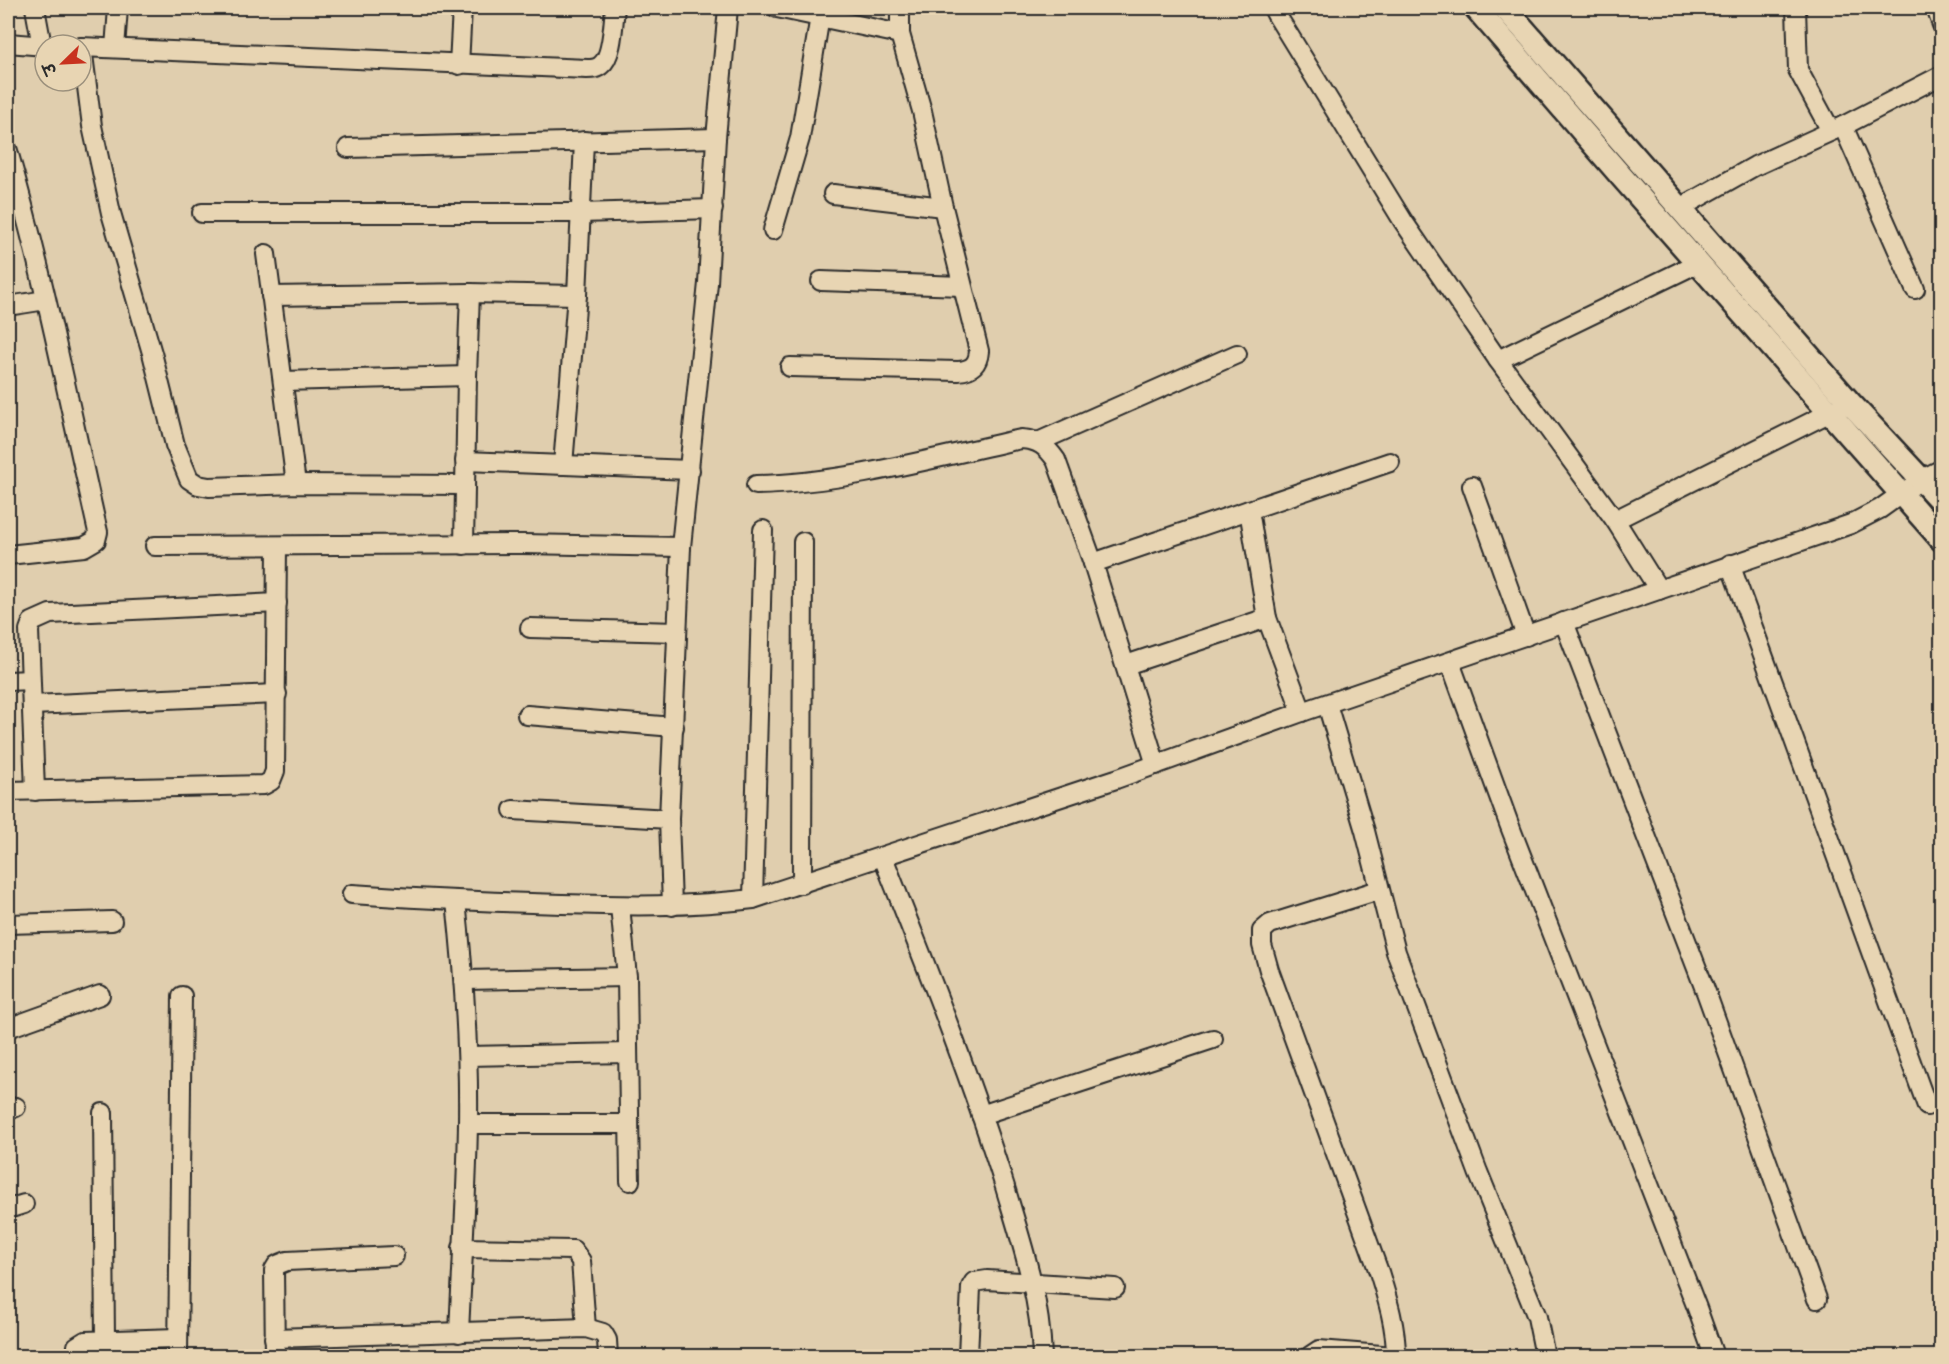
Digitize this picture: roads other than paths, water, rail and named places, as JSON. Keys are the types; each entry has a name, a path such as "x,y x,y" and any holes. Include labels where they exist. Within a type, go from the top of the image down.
{"main road":[{"path":"1476,8 1941,540"},
{"path":"1505,8 1850,403 1932,474 1941,502"}],"street":[{"path":"35,8 41,33"},
{"path":"115,48 118,8"},
{"path":"459,65 462,8"},
{"path":"93,47 587,69 597,68 609,55 615,8"},
{"path":"672,906 669,819 681,547 708,283 716,138 728,8"},
{"path":"777,8 900,34"},
{"path":"790,367 967,370 979,360 979,351 922,111 900,34 900,8"},
{"path":"1273,8 1403,221 1498,360 1615,520 1659,590"},
{"path":"1796,8 1798,70 1837,129 1915,289"},
{"path":"1936,8 1941,25"},
{"path":"773,230 800,138 820,16"},
{"path":"8,43 33,45"},
{"path":"1680,208 1755,166 1837,129 1941,75"},
{"path":"88,93 92,126 111,213 183,469 189,479 209,487 296,484 465,485"},
{"path":"348,148 716,138"},
{"path":"563,465 577,295 584,141"},
{"path":"8,151 16,209 46,300 98,532 96,540 84,547 8,555"},
{"path":"832,194 943,207"},
{"path":"202,213 580,213 713,209"},
{"path":"266,254 296,484"},
{"path":"1498,360 1698,263"},
{"path":"821,281 962,286"},
{"path":"271,296 470,293 577,295"},
{"path":"464,545 470,293"},
{"path":"8,306 46,300"},
{"path":"1038,442 1237,354"},
{"path":"283,381 467,376"},
{"path":"1615,520 1850,403"},
{"path":"756,485 814,482 1021,440 1038,442 1046,446 1056,460 1093,563 1156,765"},
{"path":"465,461 690,470"},
{"path":"1093,563 1390,462"},
{"path":"352,894 456,901 620,906 712,905 753,899 1156,765 1302,712 1851,524 1880,509 1932,474"},
{"path":"1473,486 1526,636"},
{"path":"1249,510 1267,618 1302,712"},
{"path":"753,899 763,530"},
{"path":"802,884 803,542"},
{"path":"155,546 681,547"},
{"path":"8,791 264,785 271,781 275,771 277,694 277,546"},
{"path":"1730,564 1927,1106"},
{"path":"35,791 28,630 32,622 41,616 50,614 277,603"},
{"path":"1126,665 1267,618"},
{"path":"1564,622 1701,980 1817,1299"},
{"path":"530,628 677,632"},
{"path":"1450,662 1509,824 1714,1356"},
{"path":"8,681 30,680"},
{"path":"32,705 277,694"},
{"path":"1327,704 1365,831 1396,951 1478,1172 1537,1317 1545,1356"},
{"path":"527,715 674,727"},
{"path":"513,810 669,819"},
{"path":"883,857 961,1057 981,1115 1033,1282 1041,1329 1042,1356"},
{"path":"1310,1356 1319,1350 1395,1356 1396,1337 1392,1313 1379,1272 1269,970 1262,945 1262,931 1270,924 1379,890"},
{"path":"456,901 465,980 468,1056 468,1124 459,1333"},
{"path":"620,906 627,977 630,1181"},
{"path":"8,924 112,921"},
{"path":"465,980 627,977"},
{"path":"8,1028 100,994"},
{"path":"76,1356 76,1346 81,1342 105,1340 177,1347 182,996"},
{"path":"981,1115 1213,1039"},
{"path":"468,1056 628,1053"},
{"path":"103,1113 105,1340"},
{"path":"468,1124 629,1124"},
{"path":"462,1248 567,1248 573,1250 581,1261 586,1328"},
{"path":"275,1356 274,1270 277,1265 287,1261 394,1256"},
{"path":"968,1356 971,1287 974,1282 987,1280 1115,1288"},
{"path":"274,1338 586,1328 603,1333 607,1340 608,1356"}]}
